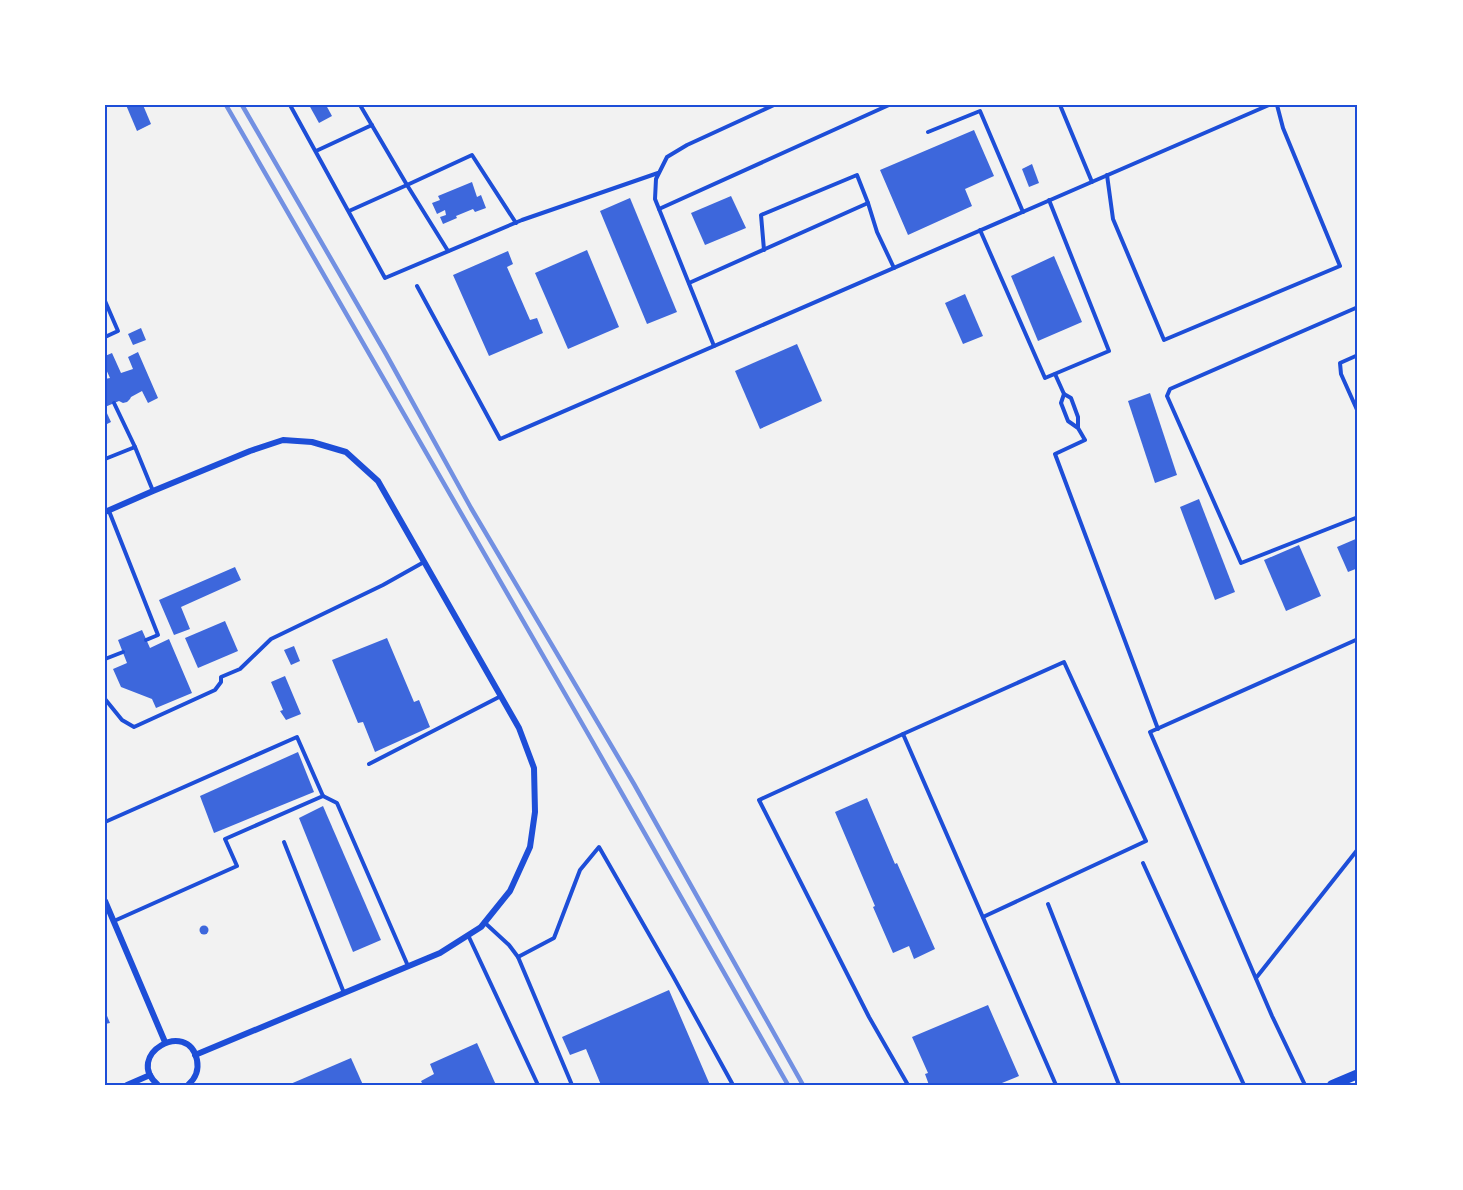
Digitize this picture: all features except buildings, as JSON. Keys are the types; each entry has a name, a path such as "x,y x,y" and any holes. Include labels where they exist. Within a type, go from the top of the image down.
{"main road":[{"path":"1332,1085 1358,1074"}],"street":[{"path":"107,512 250,451 283,440 312,442 346,452 378,481 519,728 534,768 535,812 530,847 510,891 480,927 440,953 195,1055"},
{"path":"105,901 165,1042"},
{"path":"158,1085 150,1075 149,1059 158,1046 172,1041 186,1044 192,1049 198,1062 195,1077 188,1085"},
{"path":"127,1085 150,1075"}],"lane":[{"path":"291,105 385,278 516,223 658,173"},
{"path":"360,105 448,251"},
{"path":"714,346 654,199 656,179 667,157 687,145 774,105"},
{"path":"659,209 889,105"},
{"path":"1060,105 1092,182"},
{"path":"417,286 500,439 1269,105"},
{"path":"1107,175 1113,219 1164,340 1340,266 1283,128 1277,105"},
{"path":"928,132 980,111 1023,212"},
{"path":"316,151 372,125"},
{"path":"349,211 472,155 516,223"},
{"path":"764,250 761,215 857,175 894,268"},
{"path":"980,230 1046,378 1109,351 1049,200"},
{"path":"689,284 868,203"},
{"path":"105,301 118,331 105,337"},
{"path":"1358,307 1170,389 1167,396 1241,563 1358,517"},
{"path":"1358,356 1340,363 1341,374 1358,412"},
{"path":"1055,374 1064,394 1071,398 1078,417 1078,428 1084,440 1055,454 1158,729"},
{"path":"1064,394 1061,403 1068,421 1078,428"},
{"path":"114,403 153,491"},
{"path":"105,459 135,447"},
{"path":"107,512 158,636 146,640"},
{"path":"105,699 122,720 134,727 215,690 221,682 221,677 240,669 271,639 383,585 424,562"},
{"path":"1305,1085 1256,978 1150,732 1358,639"},
{"path":"105,659 123,651"},
{"path":"908,1085 869,1017 759,800 1064,662 1146,841 983,918"},
{"path":"369,765 501,695"},
{"path":"903,734 1056,1085"},
{"path":"105,822 297,737 323,796 337,802 408,966"},
{"path":"114,921 237,866 225,839 323,796"},
{"path":"284,842 344,993"},
{"path":"518,957 554,938 580,870 599,848 733,1085"},
{"path":"1256,978 1358,849"},
{"path":"1143,862 1244,1085"},
{"path":"1048,904 1119,1085"},
{"path":"484,922 509,945 518,957 572,1085"},
{"path":"468,935 538,1085"}],"railway":[{"path":"226,105 788,1085"},
{"path":"242,105 386,354 471,508 634,784 803,1085"}]}
